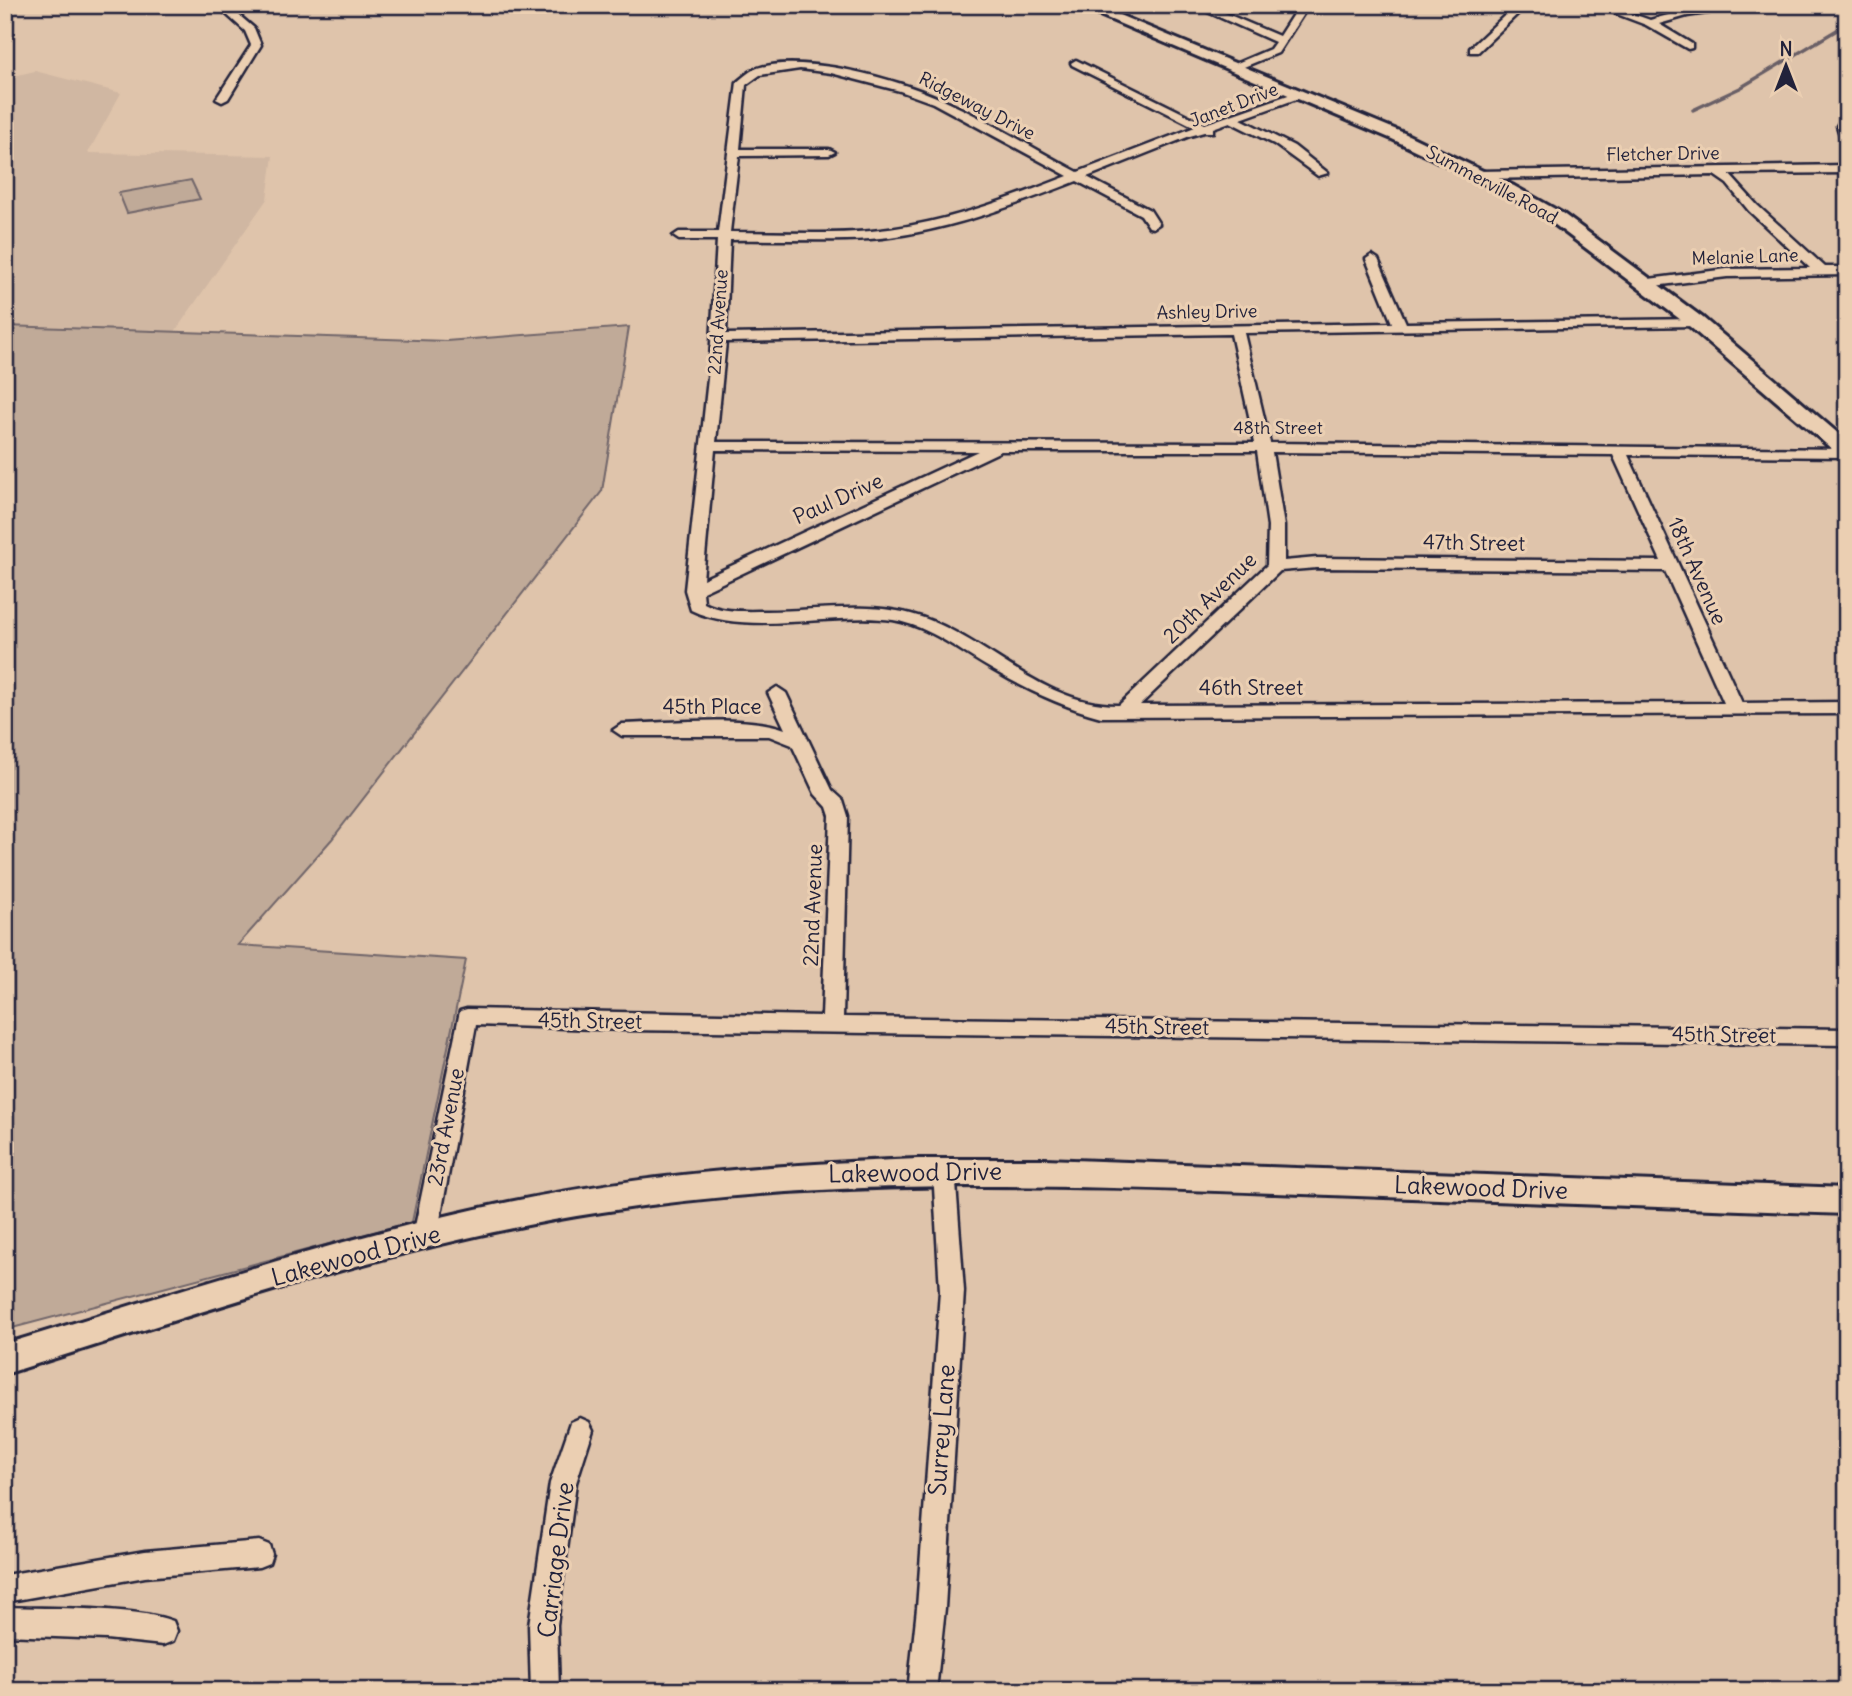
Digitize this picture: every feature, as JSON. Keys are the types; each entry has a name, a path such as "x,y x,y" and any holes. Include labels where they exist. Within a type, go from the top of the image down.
{"main road":[{"name":"Summerville Road","path":"1083,5 1398,136 1480,174 1556,217 1696,322 1847,453"},
{"name":"Lakewood Drive","path":"5,1359 181,1305 425,1236 539,1209 776,1177 944,1170 1847,1201"}],"street":[{"path":"221,5 250,30 256,45 222,99"},
{"path":"1197,5 1280,40"},
{"path":"1234,68 1274,51 1304,5"},
{"path":"1474,50 1522,5"},
{"path":"1598,5 1650,23 1688,46"},
{"path":"1650,23 1686,13 1757,5"},
{"path":"1076,63 1208,130"},
{"name":"Ridgeway Drive","path":"766,69 811,66 921,95 1146,212 1153,224"},
{"name":"22nd Avenue","path":"693,590 719,338 724,235 741,84 750,75 766,69"},
{"name":"Janet Drive","path":"679,236 870,235 932,226 996,208 1062,184 1075,176 1208,130 1298,95"},
{"path":"1847,118 1843,126 1847,138"},
{"path":"1235,120 1292,149 1322,173"},
{"path":"734,153 829,152"},
{"name":"Fletcher Drive","path":"1480,174 1847,169"},
{"path":"1716,171 1731,180 1753,208 1821,271"},
{"path":"1372,259 1401,327"},
{"name":"Melanie Lane","path":"1646,283 1727,273 1847,271"},
{"name":"Ashley Drive","path":"719,338 1696,322"},
{"name":"20th Avenue","path":"1123,711 1275,566 1279,544 1265,447 1237,331"},
{"name":"48th Street","path":"709,446 1265,447 1847,453"},
{"name":"Paul Drive","path":"693,590 1000,446"},
{"name":"18th Avenue","path":"1618,450 1737,709"},
{"name":"47th Street","path":"1275,566 1330,563 1672,566"},
{"name":"46th Street","path":"693,590 699,608 714,614 888,614 920,620 947,633 1022,680 1066,702 1101,711 1847,708"},
{"name":"22nd Avenue","path":"777,694 824,794 836,804 839,816 832,1024"},
{"name":"45th Place","path":"622,730 771,730 800,741"},
{"name":"45th Street","path":"467,1017 1847,1037"},
{"name":"23rd Avenue","path":"425,1236 467,1017"},
{"name":"Surrey Lane","path":"922,1691 931,1608 952,1291 944,1170"},
{"name":"Carriage Drive","path":"545,1691 543,1625 563,1483 580,1430"},
{"path":"5,1589 145,1564 259,1554"},
{"path":"5,1621 106,1625 163,1631"}],"shaded area":[{"path":"35,71 121,93 88,153 273,156 267,199 174,333 5,326 5,78"},
{"path":"191,180 200,199 127,213 119,193"},
{"path":"5,326 446,341 629,327 602,491 332,839 238,945 466,960 412,1222 5,1330"}],"waterway":[{"path":"1693,110 1740,88 1847,24"}]}
